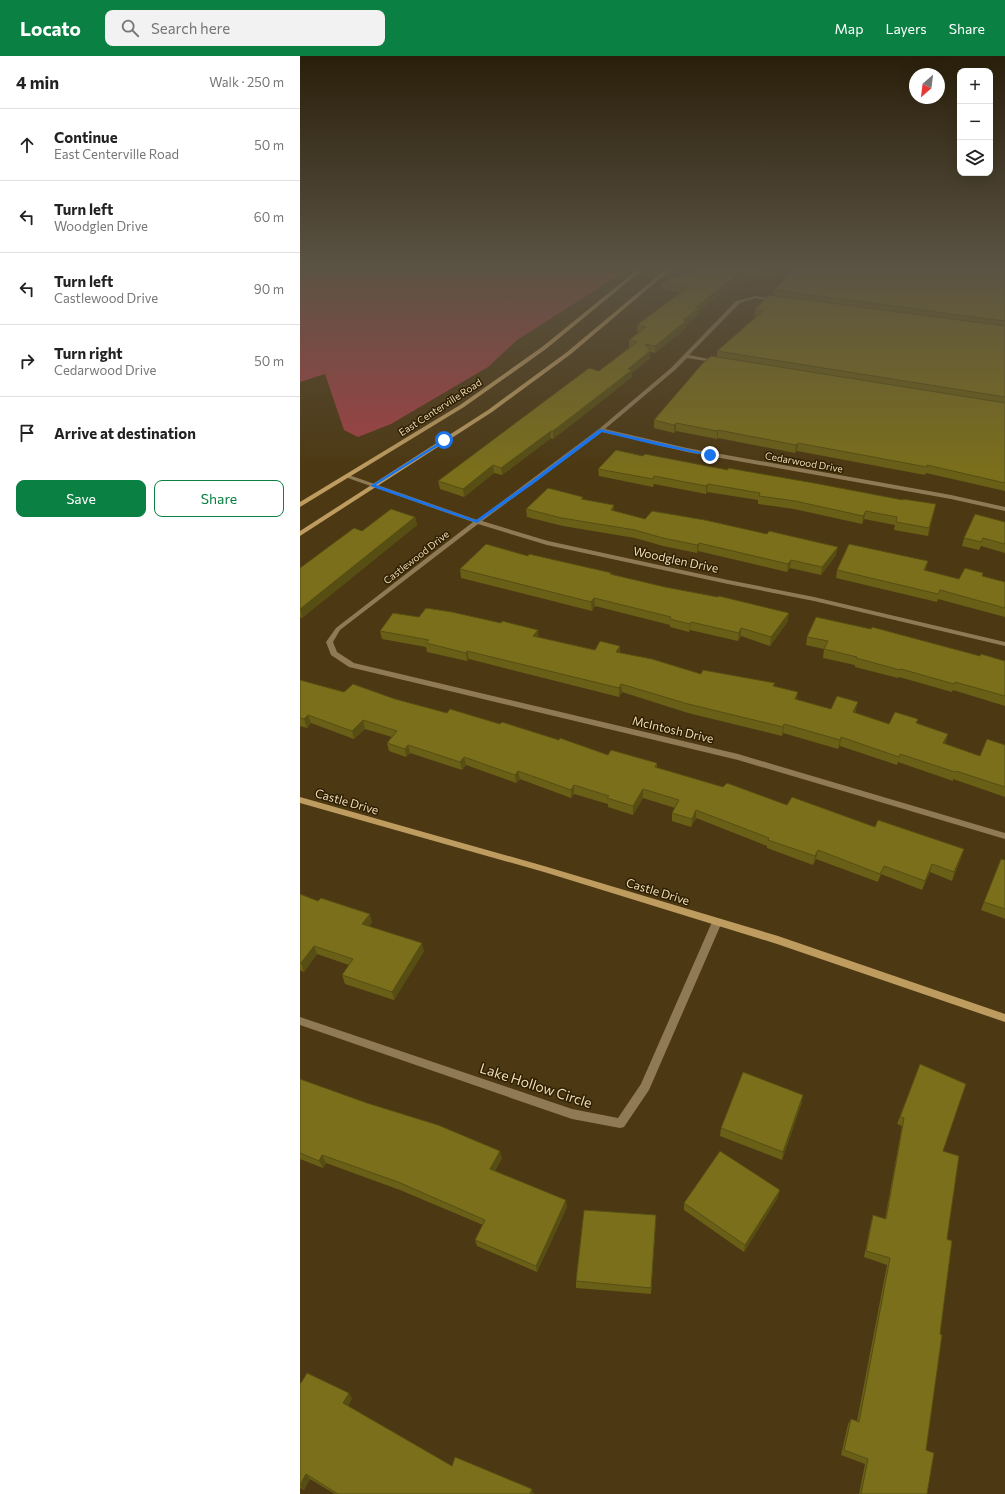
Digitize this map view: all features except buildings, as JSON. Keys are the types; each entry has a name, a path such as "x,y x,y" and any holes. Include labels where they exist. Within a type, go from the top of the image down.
{"main road":[{"name":"East Centerville Road","path":"300,505 462,406 520,366 556,337"},
{"path":"300,534 490,411 545,371 586,337"},
{"name":"Castle Drive","path":"300,800 544,869 831,957 1005,1018"}],"street":[{"name":"Castlewood Drive","path":"334,653 329,642 338,629 477,522 601,430 656,384 704,337"},
{"path":"686,356 719,362"},
{"name":"Cedarwood Drive","path":"601,430 687,450 943,496 1005,509"},
{"name":"Woodglen Drive","path":"347,476 477,522 547,543 814,599 1005,644"},
{"name":"McIntosh Drive","path":"334,653 352,665 738,757 1005,836"},
{"name":"Lake Hollow Circle","path":"300,1021 572,1114 620,1123 645,1087 717,922"}],"shaded area":[{"path":"300,337 522,337 488,367 391,424 358,437 344,430 325,374 300,382"}],"route":[{"path":"444,440 373,486 477,522 601,430 660,445 710,455"}]}
